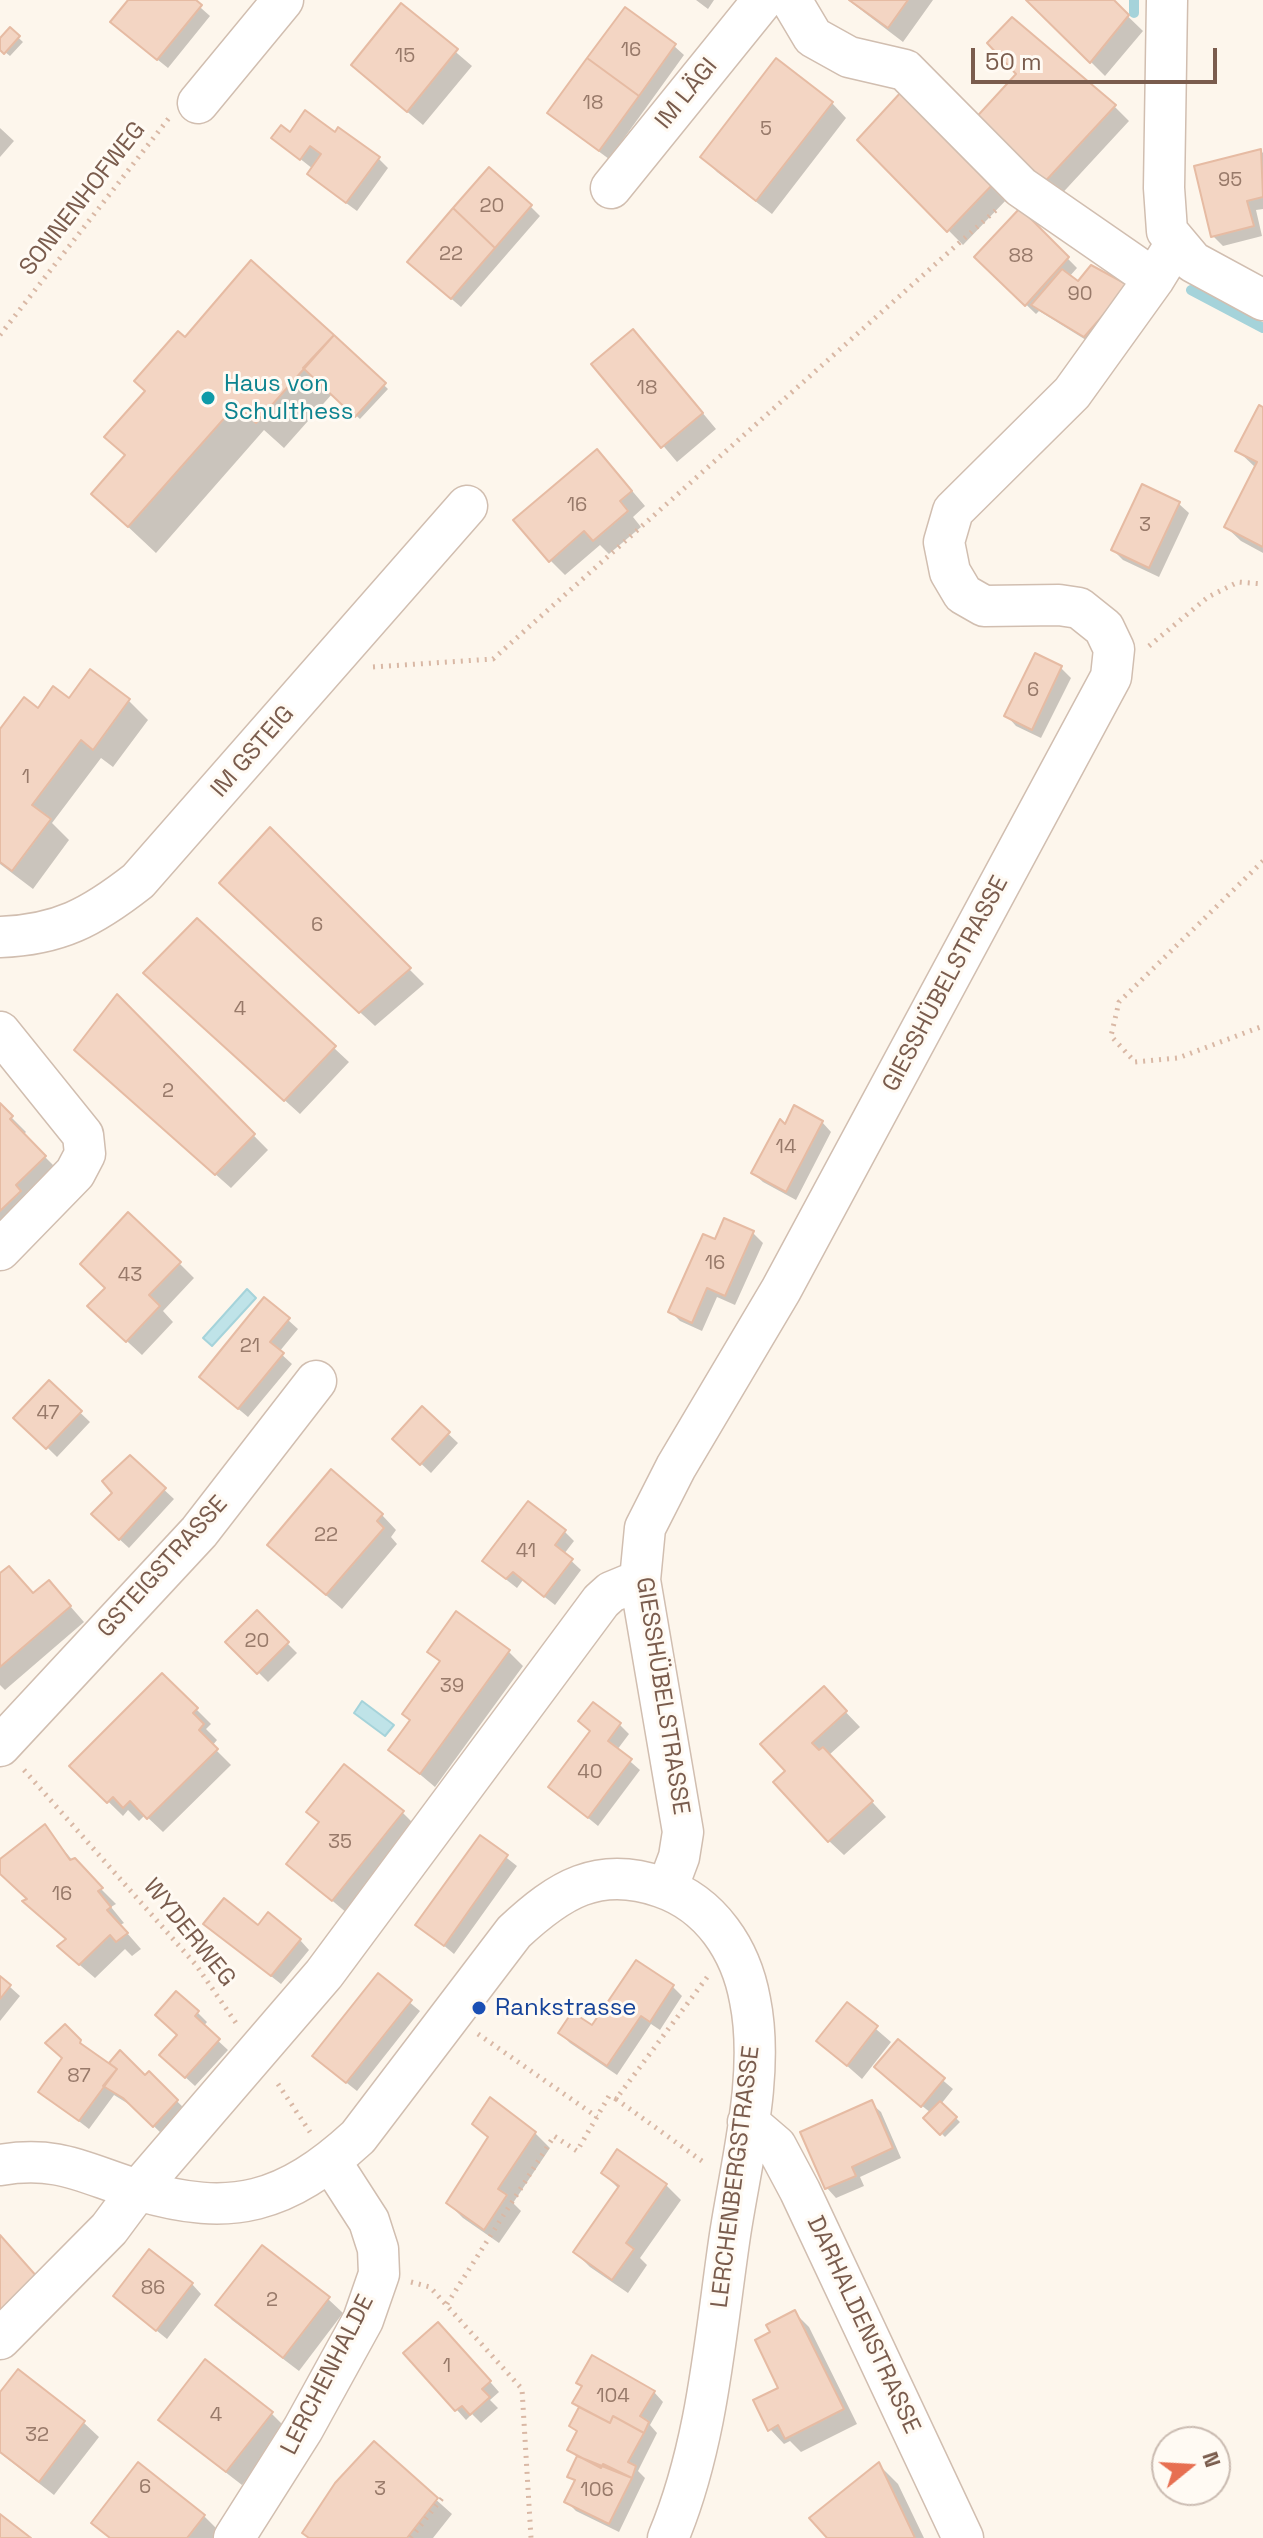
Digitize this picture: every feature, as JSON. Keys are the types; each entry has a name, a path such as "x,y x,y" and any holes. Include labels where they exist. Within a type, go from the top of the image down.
{"street":[{"path":"198,103 283,0"},
{"name":"IM LÄGI","path":"611,188 763,0"},
{"path":"791,0 813,37 849,57 905,70 1021,187 1154,279"},
{"path":"1167,0 1164,188 1167,231 1193,262 1263,300"},
{"path":"1111,677 1114,649 1104,628 1079,608 1059,605 984,606 963,594 950,572 944,542 953,511 1072,393 1154,279 1176,243"},
{"name":"IM GSTEIG","path":"0,937 31,936 61,928 91,914 138,881 467,506"},
{"name":"GIESSHÜBELSTRASSE","path":"667,1889 679,1857 682,1821 640,1580 645,1528 781,1290 1111,677"},
{"path":"0,1032 83,1135 85,1154 75,1173 0,1250"},
{"name":"GSTEIGSTRASSE","path":"1,1745 199,1532 316,1381"},
{"path":"0,2339 109,2229 138,2190 324,1974 601,1601 611,1592 640,1580"},
{"name":"LERCHENBERGSTRASSE","path":"0,2165 66,2164 138,2190 201,2205 266,2197 304,2180 331,2162 358,2137 514,1932 558,1895 576,1887 620,1878 667,1889 698,1907 731,1944 750,2000 755,2034 748,2122 701,2425 689,2477 668,2538"},
{"name":"DARHALDENSTRASSE","path":"748,2122 776,2146 800,2191 963,2538"},
{"name":"LERCHENHALDE","path":"234,2538 303,2429 363,2320 379,2274 378,2249 369,2221 331,2162"}],"path":[{"name":"SONNENHOFWEG","path":"0,335 187,95 198,103"},
{"path":"325,670 493,659 1021,187"},
{"path":"1111,677 1208,597 1238,582 1263,584"},
{"path":"1263,861 1119,1002 1111,1036 1135,1062 1178,1058 1263,1026"},
{"name":"WYDERWEG","path":"1,1745 196,1965 331,2162"},
{"path":"616,2099 731,1944"},
{"path":"451,2015 597,2117"},
{"path":"531,2538 522,2389 447,2304 554,2136 577,2151 609,2096 738,2187"},
{"path":"411,2538 443,2497"}],"water":[{"path":"247,1289 256,1298 212,1346 203,1338"},
{"path":"362,1701 394,1725 385,1736 354,1713"}],"building":[{"path":"128,0 196,0 202,5 157,60 110,22"},
{"path":"849,0 908,0 888,28"},
{"path":"1026,0 1114,0 1129,15 1090,63"},
{"path":"401,3 458,49 407,112 351,65"},
{"path":"625,7 676,44 639,96 587,58"},
{"path":"1012,17 1116,105 1040,187 971,123 1016,74 987,43"},
{"path":"10,27 20,36 4,54 0,50 0,38"},
{"path":"587,58 639,96 599,151 547,113"},
{"path":"776,58 833,102 756,201 700,157"},
{"path":"902,91 995,182 947,232 857,140"},
{"path":"305,110 335,132 338,127 380,157 346,203 307,174 321,154 310,146 300,160 271,138 281,125 290,132"},
{"path":"1261,149 1263,197 1247,201 1254,226 1211,237 1194,166"},
{"path":"489,167 532,205 495,248 453,208"},
{"path":"453,208 495,248 451,299 407,262"},
{"path":"1020,208 1069,257 1025,306 974,257"},
{"name":"Haus von Schulthess","path":"251,260 334,335 256,423 236,405 128,527 91,494 125,455 104,437 145,391 134,381 178,331 185,337"},
{"path":"1091,265 1126,284 1108,316 1105,313 1084,337 1031,305 1062,269 1078,281"},
{"path":"633,329 703,413 661,448 591,364"},
{"path":"334,335 386,383 355,417 303,368"},
{"path":"1259,405 1263,407 1263,547 1224,527 1257,462 1235,451"},
{"path":"597,449 632,491 620,501 628,511 593,541 584,531 549,562 513,520"},
{"path":"1142,484 1180,502 1149,568 1111,550"},
{"path":"1035,653 1062,666 1032,730 1004,716"},
{"path":"90,669 130,699 93,750 81,740 32,805 51,819 12,871 0,862 0,729 24,697 38,708 53,686 69,698"},
{"path":"270,827 411,968 359,1013 219,883"},
{"path":"197,918 336,1046 284,1101 143,973"},
{"path":"117,994 255,1134 215,1175 74,1050"},
{"path":"0,1103 13,1116 10,1119 46,1156 16,1185 21,1191 0,1211"},
{"path":"794,1105 823,1121 786,1192 751,1173 780,1119 785,1124"},
{"path":"128,1212 181,1262 149,1295 160,1306 126,1342 87,1306 105,1288 80,1264"},
{"path":"724,1218 754,1231 725,1296 707,1288 692,1323 668,1312 703,1234 715,1239"},
{"path":"264,1297 290,1318 270,1342 284,1353 238,1409 199,1377"},
{"path":"49,1380 82,1411 46,1449 13,1418"},
{"path":"422,1406 450,1432 420,1465 392,1439"},
{"path":"130,1455 166,1488 119,1540 91,1514 112,1493 102,1481"},
{"path":"331,1469 383,1514 377,1521 384,1528 326,1595 267,1545"},
{"path":"528,1501 566,1530 555,1545 573,1559 544,1597 513,1572 506,1579 482,1561"},
{"path":"9,1566 33,1593 49,1580 71,1606 0,1667 0,1573"},
{"path":"257,1610 289,1642 257,1674 225,1642"},
{"path":"456,1611 510,1650 420,1774 388,1750 410,1720 402,1714 440,1661 427,1652"},
{"path":"162,1673 198,1708 193,1713 204,1724 199,1730 218,1749 147,1819 130,1801 123,1808 113,1797 107,1803 69,1766"},
{"path":"824,1686 847,1711 812,1743 819,1750 823,1747 873,1801 828,1842 773,1782 785,1771 760,1744"},
{"path":"593,1702 621,1723 608,1741 632,1759 588,1818 548,1787 590,1731 578,1721"},
{"path":"344,1764 404,1811 332,1901 286,1864 319,1822 306,1812"},
{"path":"45,1824 70,1860 75,1858 103,1888 98,1891 111,1907 107,1910 128,1933 116,1942 110,1935 79,1965 57,1946 66,1939 22,1901 27,1899 0,1874 0,1859"},
{"path":"480,1835 508,1855 444,1946 415,1925"},
{"path":"224,1898 258,1925 268,1912 301,1939 271,1976 203,1924"},
{"path":"636,1960 674,1985 650,2022 641,2016 607,2066 558,2033 572,2012 592,2025"},
{"path":"378,1973 412,2000 346,2083 312,2056"},
{"path":"0,1976 11,1985 0,1999"},
{"path":"176,1991 199,2011 195,2016 220,2039 185,2078 159,2055 177,2035 155,2015"},
{"path":"847,2002 878,2026 847,2066 816,2041"},
{"path":"65,2024 81,2040 80,2043 117,2069 79,2121 38,2092 62,2058 45,2043"},
{"path":"898,2039 945,2078 921,2107 874,2067"},
{"path":"120,2050 145,2075 149,2071 178,2100 153,2127 123,2098 103,2086 117,2069 109,2063"},
{"path":"490,2097 536,2132 498,2189 507,2195 484,2230 446,2203 488,2137 472,2124"},
{"path":"872,2100 893,2148 852,2167 856,2176 825,2189 800,2132"},
{"path":"940,2101 957,2117 940,2135 923,2118"},
{"path":"617,2149 667,2184 626,2243 634,2249 612,2280 573,2252 619,2186 601,2173"},
{"path":"0,2235 46,2287 0,2328"},
{"path":"262,2245 330,2297 283,2358 215,2305"},
{"path":"149,2249 193,2283 156,2331 113,2296"},
{"path":"795,2310 844,2409 785,2439 778,2425 768,2431 753,2400 778,2388 755,2340 770,2332 766,2325"},
{"path":"438,2322 491,2381 482,2389 490,2397 470,2415 462,2406 455,2411 403,2353"},
{"path":"592,2355 655,2391 640,2416 649,2422 644,2433 613,2416 610,2423 572,2403 582,2386 576,2383"},
{"path":"205,2359 273,2412 226,2472 158,2420"},
{"path":"18,2369 85,2421 39,2482 0,2452 0,2392"},
{"path":"579,2407 610,2423 613,2416 644,2433 628,2462 636,2466 632,2478 603,2464 601,2468 567,2450 577,2431 569,2426"},
{"path":"374,2441 438,2498 407,2538 309,2538 302,2533 335,2483"},
{"path":"577,2456 632,2478 609,2524 564,2502 575,2480 567,2477"},
{"path":"138,2462 205,2515 187,2538 110,2538 91,2523"},
{"path":"879,2462 915,2538 827,2538 809,2518"},
{"path":"0,2514 31,2538 0,2538"}],"waterway":[{"path":"1134,0 1134,13"},
{"path":"1191,290 1263,328"}],"place":[{"name":"Haus von Schulthess","path":"208,398"},
{"name":"Rankstrasse","path":"479,2008"}]}
